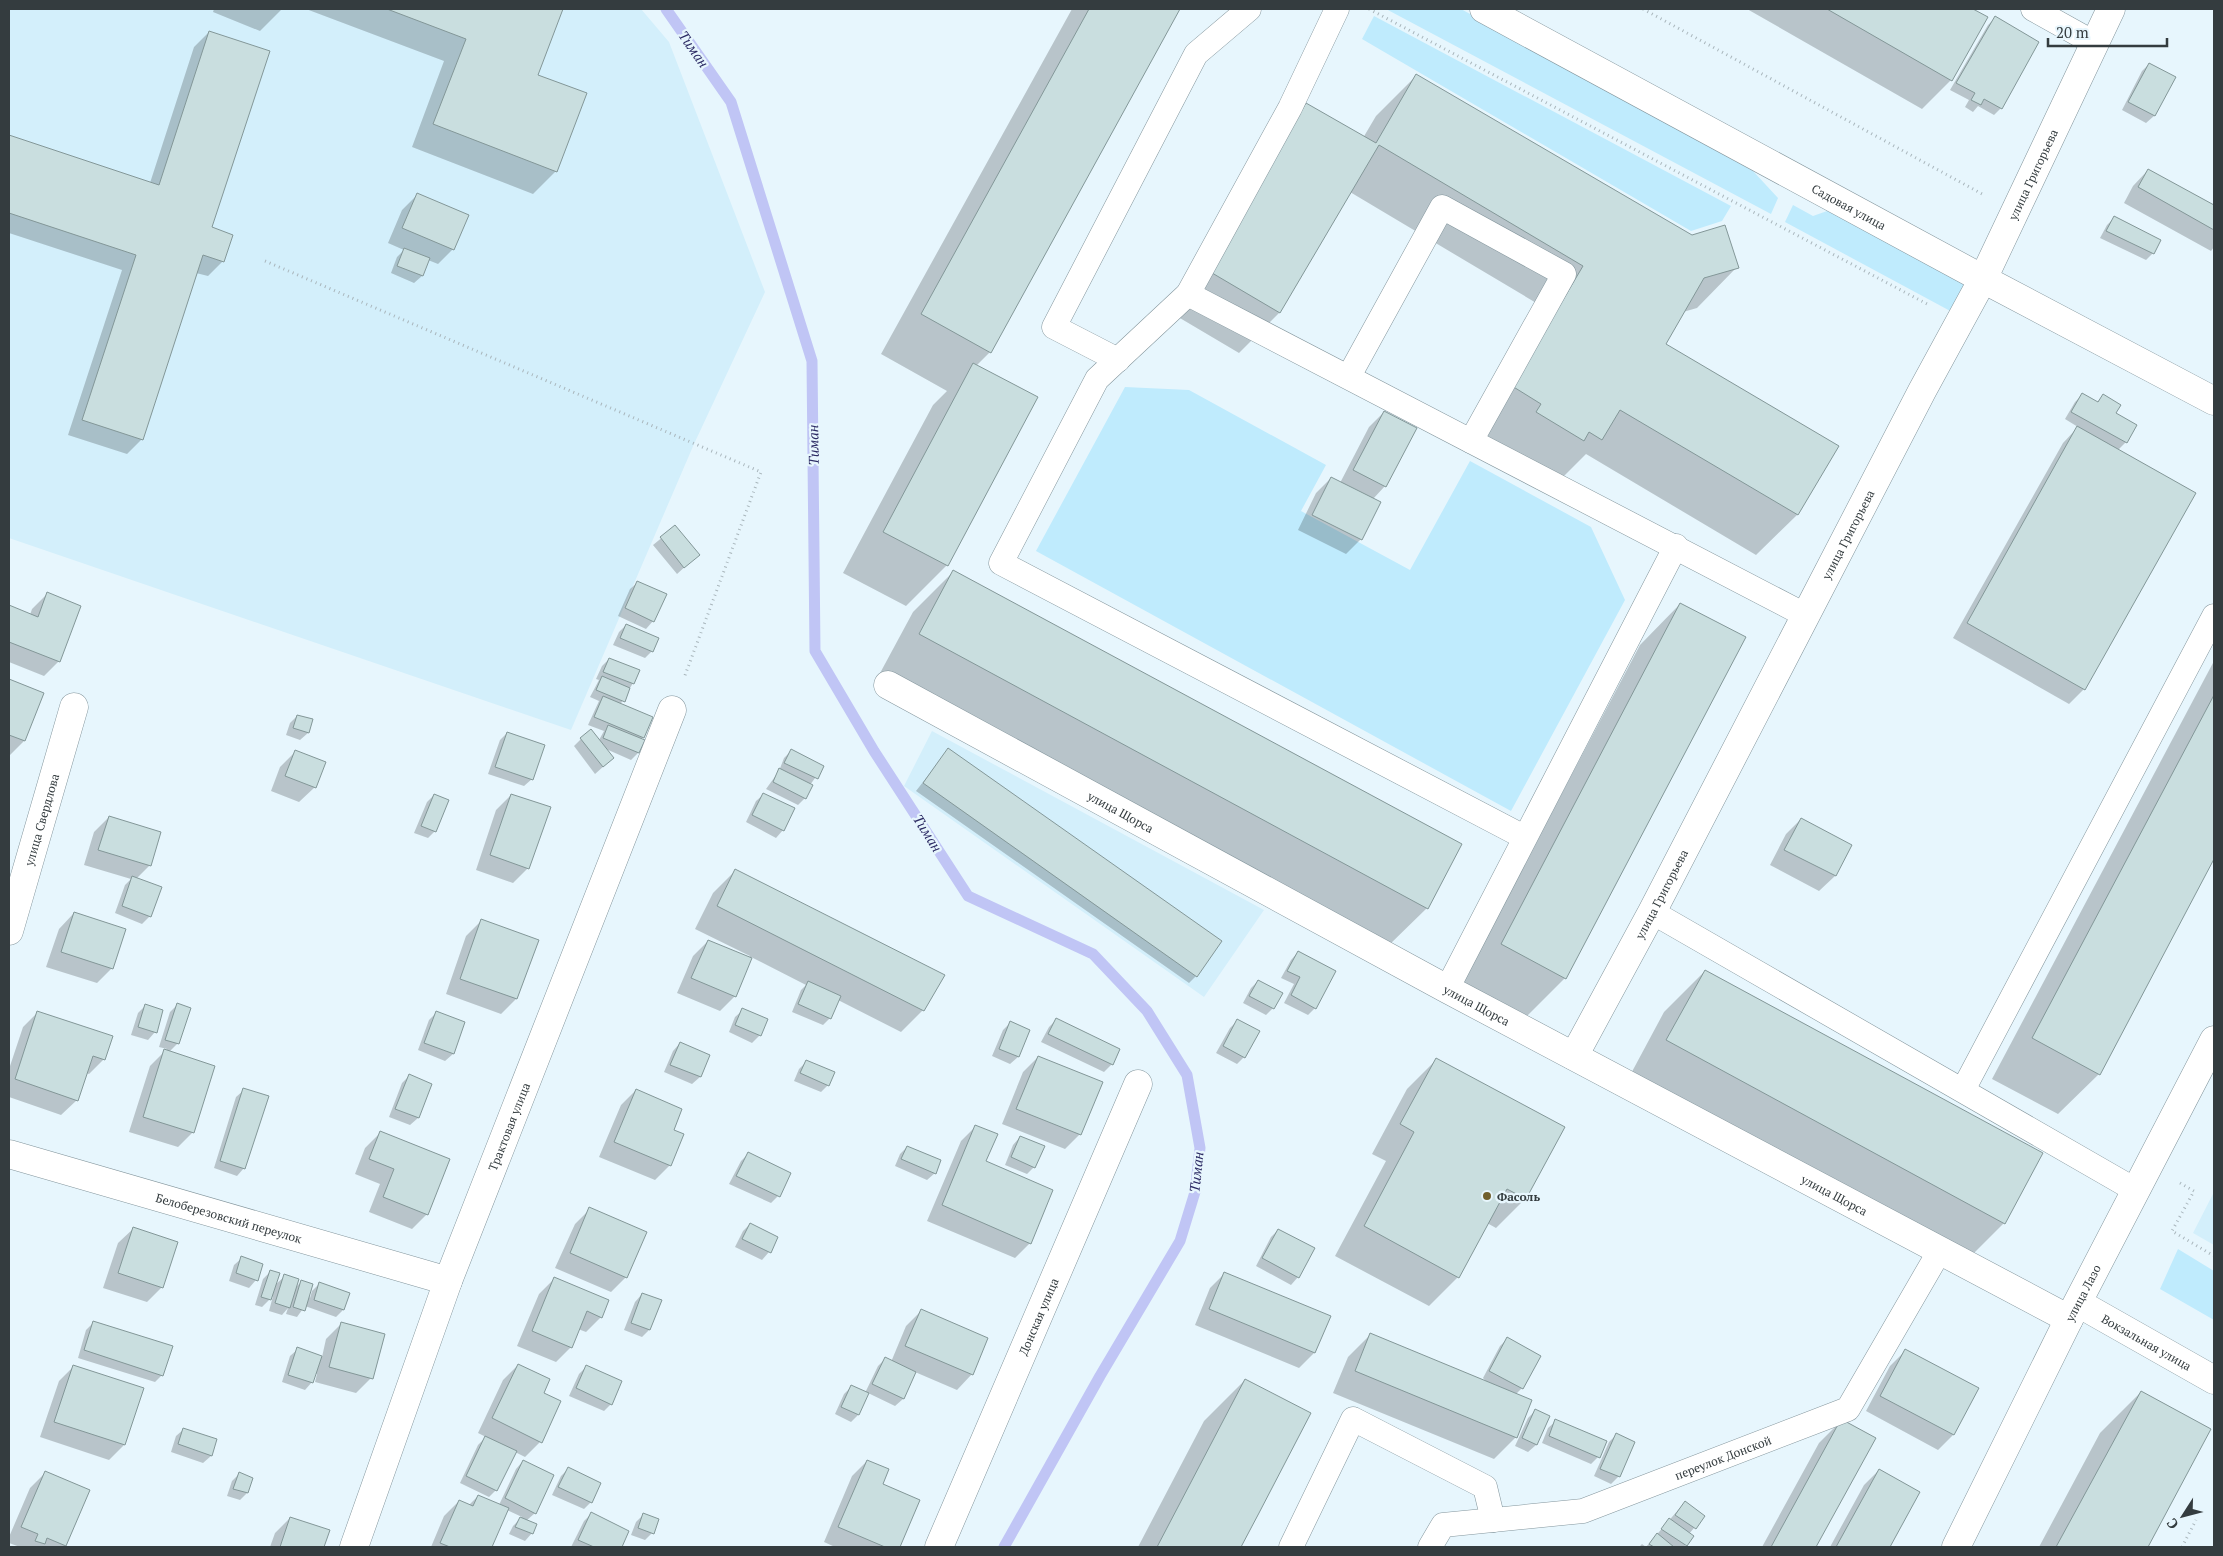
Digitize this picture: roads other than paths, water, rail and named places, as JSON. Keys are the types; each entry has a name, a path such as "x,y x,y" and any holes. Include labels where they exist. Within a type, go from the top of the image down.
{"street":[{"name":"Садовая улица","path":"1484,9 1983,279 2214,401"},
{"name":"улица Григорьева","path":"1574,1056 1652,912 1804,615 1983,279 2111,9"},
{"name":"улица Щорса","path":"888,684 1447,989 1939,1252 2074,1311"},
{"name":"улица Свердлова","path":"9,930 74,707"},
{"name":"Трактовая улица","path":"354,1547 448,1281 672,710"},
{"name":"улица Лазо","path":"1956,1547 2074,1311 2214,1040"},
{"name":"Донская улица","path":"939,1547 1138,1084"},
{"name":"Белоберезовский переулок","path":"9,1154 448,1281"},
{"name":"Вокзальная улица","path":"2074,1311 2214,1380"}],"lane":[{"path":"1118,360 1054,327 1196,54 1249,9"},
{"path":"1337,9 1290,108 1188,294 1097,380 1001,563 1524,837"},
{"path":"2033,9 2094,43"},
{"path":"1349,376 1442,207 1564,274 1472,441"},
{"path":"1188,294 1676,546 1804,615"},
{"path":"1447,989 1676,546"},
{"path":"1963,1090 2214,616"},
{"path":"1652,912 2137,1191"},
{"name":"переулок Донской","path":"1430,1547 1443,1525 1583,1511 1848,1409 1939,1252"},
{"path":"1290,1547 1353,1419 1485,1487 1493,1520"}],"waterway":[{"name":"Тиман","path":"666,9 731,102 812,361 815,651 874,751 968,896 1093,954 1147,1011 1187,1075 1200,1148 1195,1192 1180,1241 1100,1376 1004,1547"}],"place":[{"name":"Фасоль","path":"1487,1196"}]}
